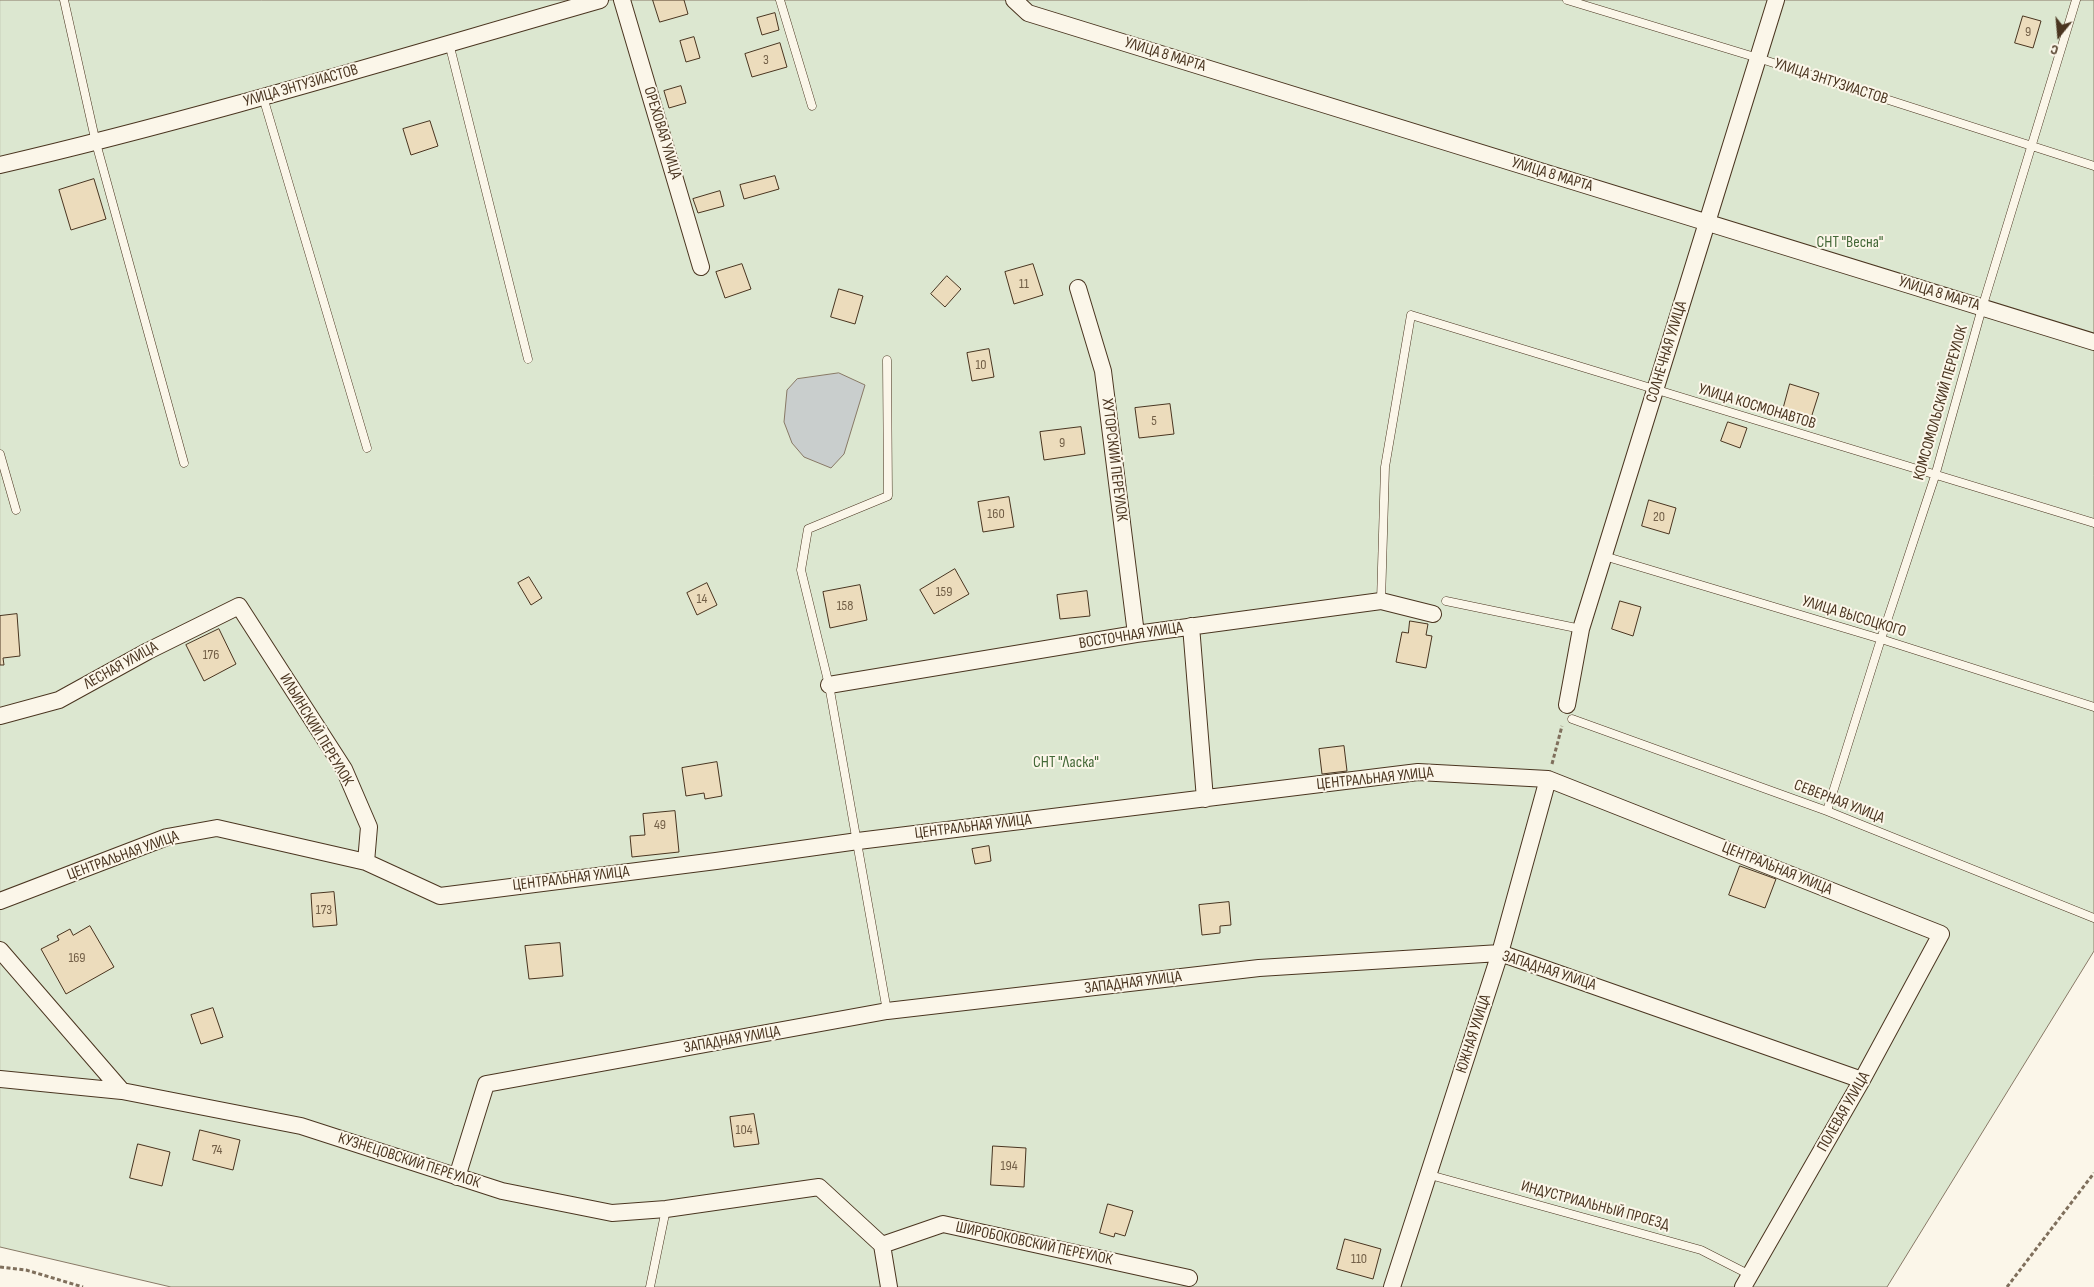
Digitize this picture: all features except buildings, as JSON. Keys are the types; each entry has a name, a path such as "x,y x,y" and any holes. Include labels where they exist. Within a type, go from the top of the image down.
{"street":[{"name":"УЛИЦА ЭНТУЗИАСТОВ","path":"0,165 96,143 600,0"},
{"name":"ОРЕХОВАЯ УЛИЦА","path":"622,0 701,267"},
{"name":"УЛИЦА 8 МАРТА","path":"1014,0 1028,13 2094,342"},
{"name":"СОЛНЕЧНАЯ УЛИЦА","path":"1570,712 1581,629 1776,0"},
{"name":"ХУТОРСКИЙ ПЕРЕУЛОК","path":"1078,288 1103,371 1136,634"},
{"name":"ВОСТОЧНАЯ УЛИЦА","path":"829,685 1136,634 1381,601 1433,614"},
{"name":"ЛЕСНАЯ УЛИЦА","path":"0,716 59,700 148,651 238,606"},
{"name":"ИЛЬИНСКИЙ ПЕРЕУЛОК","path":"238,606 344,769 369,827 366,862"},
{"path":"1191,626 1206,799"},
{"name":"ЦЕНТРАЛЬНАЯ УЛИЦА","path":"0,902 167,837 217,828 366,862 440,896 858,841 1418,772 1548,779 1941,934"},
{"name":"ЮЖНАЯ УЛИЦА","path":"1392,1287 1430,1175 1500,953 1548,779"},
{"name":"ПОЛЕВАЯ УЛИЦА","path":"1747,1281 1862,1080 1941,934"},
{"path":"0,950 122,1091"},
{"name":"ЗАПАДНАЯ УЛИЦА","path":"456,1177 486,1084 887,1012 1259,968 1500,953 1862,1080"},
{"name":"КУЗНЕЦОВСКИЙ ПЕРЕУЛОК","path":"0,1079 122,1091 301,1126 502,1191 612,1212 666,1209 819,1186 882,1245"},
{"name":"ШИРОБОКОВСКИЙ ПЕРЕУЛОК","path":"882,1245 943,1224 1189,1278"},
{"path":"882,1245 889,1287"}],"lane":[{"path":"64,0 96,143 184,463"},
{"path":"780,0 812,106"},
{"name":"УЛИЦА ЭНТУЗИАСТОВ","path":"1567,0 1758,58 2094,166"},
{"name":"КОМСОМОЛЬСКИЙ ПЕРЕУЛОК","path":"1826,811 1935,476 1982,308 2076,0"},
{"path":"449,43 528,359"},
{"path":"263,97 367,448"},
{"name":"УЛИЦА КОСМОНАВТОВ","path":"1381,601 1385,467 1411,315 2094,523"},
{"path":"887,1012 829,685 801,570 808,529 888,496 888,360"},
{"path":"0,454 16,510"},
{"name":"УЛИЦА ВЫСОЦКОГО","path":"1604,556 1881,639 2094,707"},
{"path":"1446,601 1581,629"},
{"name":"СЕВЕРНАЯ УЛИЦА","path":"1570,712 1826,811 2094,918"},
{"name":"ИНДУСТРИАЛЬНЫЙ ПРОЕЗД","path":"1430,1175 1701,1250 1747,1281"},
{"path":"650,1287 666,1209"}],"path":[{"path":"1548,779 1570,712"},
{"path":"2007,1287 2094,1173"},
{"path":"0,1267 26,1270 83,1287"}],"green space":[{"name":"СНТ \"Ласка\"","path":"0,0 2094,0 2094,951 1887,1287 171,1287 0,1247"}],"shaded area":[{"path":"839,373 865,385 844,454 831,468 804,457 792,443 784,422 787,390 797,379"}],"park label":[{"name":"СНТ \"Весна\"","path":"1850,243"}]}
